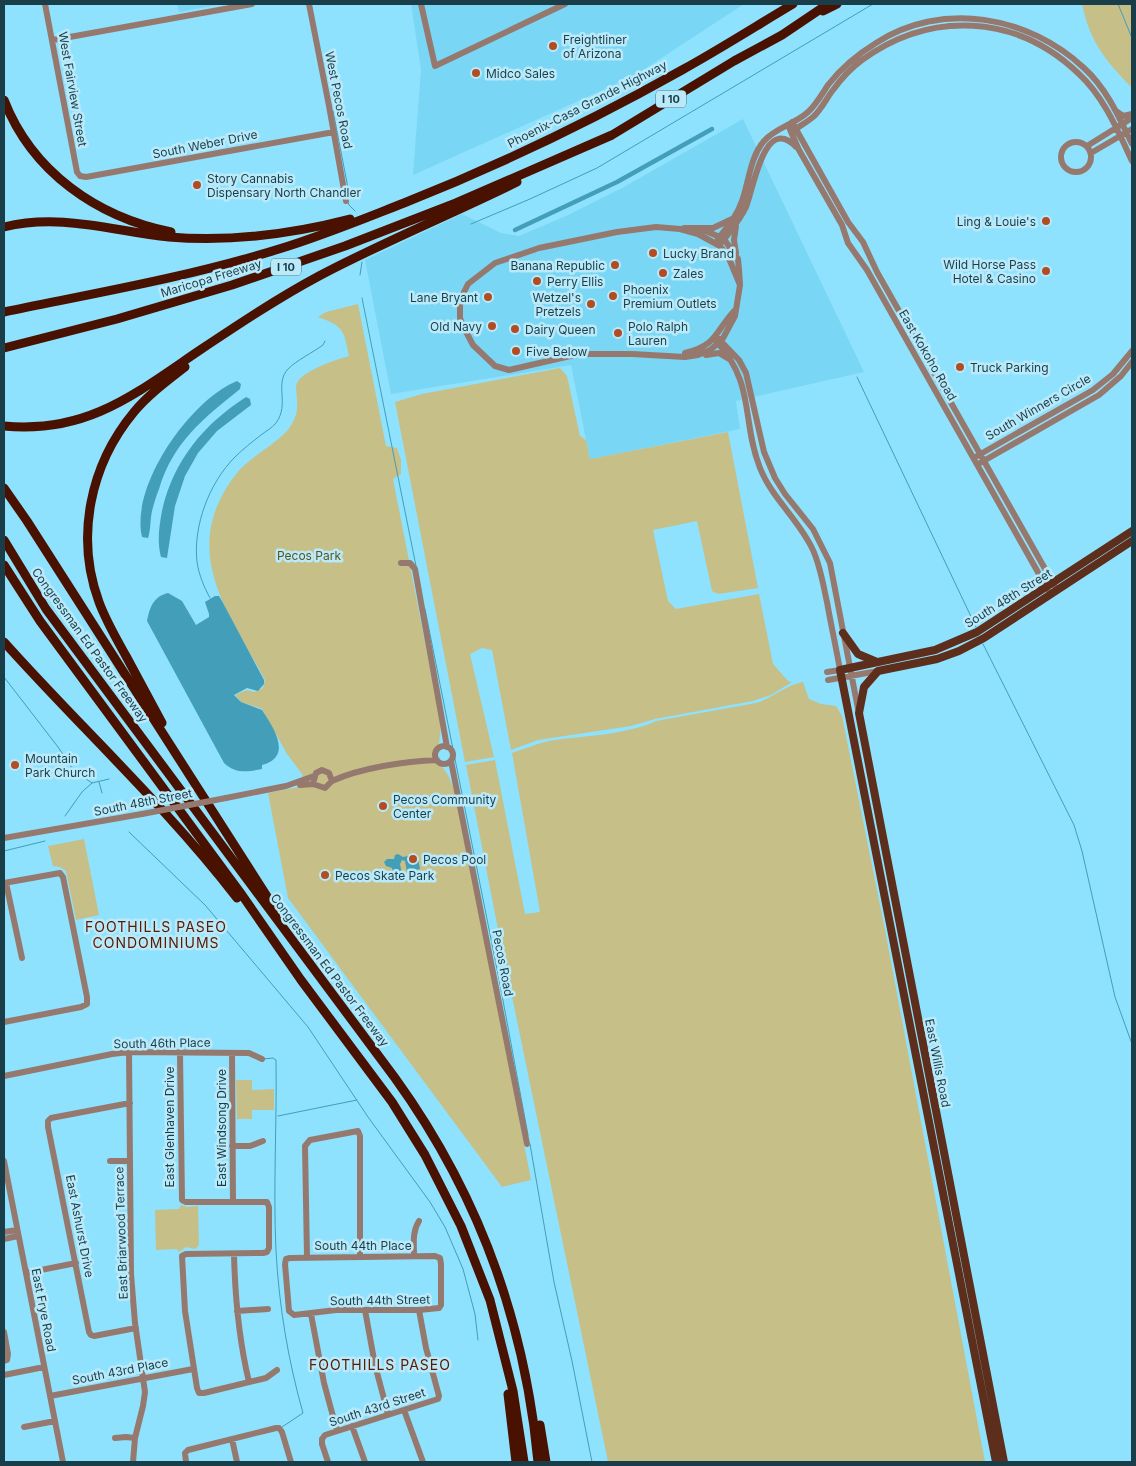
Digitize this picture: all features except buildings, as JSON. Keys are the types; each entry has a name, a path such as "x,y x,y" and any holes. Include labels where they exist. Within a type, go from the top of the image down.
{"highway":[{"name":"Phoenix-Casa Grande Highway","path":"384,211 494,165 587,121 685,68 791,4"},
{"name":"I 10","path":"559,159 612,134 734,61 782,35 828,4"},
{"path":"782,35 837,4"},
{"path":"4,100 16,127 38,158 58,178 81,196 107,211 141,224 175,233 218,238"},
{"path":"4,426 31,427 56,425 105,410 131,396 284,296 332,269 516,182 559,159"},
{"name":"Maricopa Freeway","path":"4,348 140,312 285,267 412,221 559,159"},
{"path":"4,227 35,222 62,221 202,239 265,235 324,226 384,211"},
{"name":"Maricopa Freeway","path":"4,311 142,285 219,267 310,239 384,211"},
{"path":"194,780 111,629 98,601 88,556 89,515 96,483 104,460 115,438 135,411 163,384 251,318"},
{"path":"4,488 28,521 314,969"},
{"name":"Congressman Ed Pastor Freeway","path":"4,540 33,590 60,629 404,1091 430,1131 475,1216 499,1276 518,1338 528,1384 538,1462"},
{"name":"Congressman Ed Pastor Freeway","path":"4,565 40,621 392,1102 433,1169 468,1240 499,1330 514,1391 524,1462"},
{"path":"4,642 172,819 301,980"},
{"path":"499,1330 516,1462"},
{"path":"528,1384 539,1420 546,1462"}],"main road":[{"name":"South 48th Street","path":"878,671 937,659 959,651 984,638 1132,531"},
{"name":"South 48th Street","path":"841,674 879,662 927,652 956,643 1132,541"},
{"path":"844,633 858,654 879,662"},
{"path":"859,713 864,687 878,671"},
{"name":"East Willis Road","path":"841,674 996,1462"},
{"name":"East Willis Road","path":"859,713 1004,1462"},
{"path":"929,1122 938,1121"}],"street":[{"name":"West Fairview Street","path":"45,4 77,172 80,176"},
{"path":"53,40 252,4"},
{"name":"West Pecos Road","path":"309,4 346,201"},
{"path":"421,4 435,66 565,4"},
{"path":"720,241 739,209 757,151 764,140 809,111 840,72 857,55 877,42 892,38 926,22 949,18 972,18 1020,27 1080,74 1094,91 1116,128 1126,132"},
{"path":"1032,37 1046,39 1085,68 1101,87 1132,144"},
{"path":"793,131 813,118 843,78 860,62 892,38"},
{"path":"1115,110 1124,116 1132,114"},
{"path":"1087,146 1132,118"},
{"name":"East Kokoho Road","path":"790,124 867,250 874,267 1052,589"},
{"name":"East Kokoho Road","path":"793,131 798,150 843,228 848,243 863,264 979,459"},
{"name":"South Weber Drive","path":"80,176 86,178 334,132"},
{"path":"1091,153 1126,132"},
{"path":"1126,132 1132,161"},
{"path":"720,241 736,223 747,205 762,155 771,143 779,139 790,141 798,150"},
{"path":"1078,141 1087,146 1091,153 1090,162 1082,171 1074,172 1068,170 1061,163 1061,152 1067,144 1078,141"},
{"path":"680,229 713,228 733,218 739,209"},
{"path":"736,223 734,240 740,285 728,341 736,361 744,392 757,459 767,483 777,500 798,524 810,545 822,580 841,674"},
{"path":"843,228 850,224"},
{"path":"736,361 716,353 693,358 632,354 579,354 508,370 495,366 473,345 460,318 460,306 461,298 468,284 496,263 539,248 604,234 656,226 680,229 720,241 740,285"},
{"path":"698,228 720,241 738,259"},
{"path":"674,356 717,340 736,309"},
{"path":"896,321 903,318"},
{"path":"685,357 698,354 717,340 732,321"},
{"path":"717,340 736,361"},
{"name":"South Winners Circle","path":"979,459 1093,390 1112,374 1132,351"},
{"name":"East Willis Road","path":"736,361 746,373 751,387 766,457 775,478 816,534 830,563 859,713"},
{"name":"South Winners Circle","path":"979,459 1100,395 1121,376 1132,362"},
{"path":"777,500 785,494"},
{"path":"352,773 329,773 320,770 314,776 316,785 320,788 325,788 332,781 352,773 414,761 437,754 448,747 415,569 410,563 401,563"},
{"path":"822,580 833,578"},
{"name":"South 48th Street","path":"851,672 878,671"},
{"name":"South 48th Street","path":"827,672 841,674"},
{"name":"South 48th Street","path":"828,680 841,674"},
{"path":"442,721 437,754 444,764 451,761"},
{"name":"Pecos Road","path":"448,747 453,754 451,761 527,1144"},
{"name":"Pecos Road","path":"444,764 456,787"},
{"path":"329,773 332,781"},
{"name":"South 48th Street","path":"4,838 286,786 314,776"},
{"name":"South 48th Street","path":"286,786 316,785"},
{"path":"4,1022 81,1007 87,1004 63,877 60,873 5,883 22,958"},
{"name":"South 46th Place","path":"4,1076 129,1052 249,1053 262,1059"},
{"name":"East Briarwood Terrace","path":"129,1052 131,1265 136,1328 145,1399 145,1413 135,1438 133,1462"},
{"name":"East Glenhaven Drive","path":"180,1053 182,1200 186,1202 233,1202"},
{"name":"East Windsong Drive","path":"232,1053 233,1202"},
{"name":"East Ashurst Drive","path":"130,1104 51,1118 48,1121 91,1335 136,1328"},
{"path":"306,1257 305,1146 307,1142 358,1131 360,1136 360,1257"},
{"path":"232,1146 250,1146 263,1141"},
{"name":"East Frye Road","path":"4,1161 63,1462"},
{"path":"110,1161 130,1161"},
{"path":"233,1202 267,1202 269,1207 269,1248 267,1252 263,1253 186,1254 182,1256 185,1311 193,1369 199,1393 266,1378 277,1370"},
{"path":"414,1256 413,1236 419,1221"},
{"path":"4,1232 18,1233"},
{"path":"4,1239 18,1233"},
{"path":"234,1254 237,1311 249,1382"},
{"name":"South 44th Place","path":"291,1314 289,1311 286,1259 306,1257 414,1256 440,1258 441,1305 439,1308"},
{"path":"26,1273 76,1264"},
{"name":"South 44th Street","path":"291,1314 311,1314 336,1310 419,1310 439,1308"},
{"path":"237,1311 268,1309"},
{"path":"365,1310 375,1366 388,1414"},
{"name":"South 43rd Street","path":"328,1462 322,1439 328,1434 438,1399 439,1396 426,1348 419,1310"},
{"path":"311,1314 322,1374 337,1431"},
{"path":"4,1332 8,1354 5,1360"},
{"path":"4,1375 44,1367"},
{"name":"South 43rd Place","path":"50,1396 193,1369"},
{"path":"404,1410 423,1462"},
{"path":"24,1427 55,1421"},
{"path":"352,1426 365,1462"},
{"path":"186,1462 185,1453 188,1450 279,1428 291,1462"},
{"path":"115,1438 135,1438"},
{"path":"232,1439 238,1462"}],"shaded area":[{"path":"177,4 222,4 179,12"},
{"path":"411,4 744,4 634,76 413,175 421,69"},
{"name":"Phoenix Premium Outlets","path":"743,119 864,372 736,401 740,429 590,459 571,365 391,394 365,260 462,214 501,233 519,236 566,216 624,187"},
{"path":"237,381 241,384 240,389 191,432 172,458 155,500 148,538 142,537 141,516 145,494 154,470 167,447 183,425 201,406 219,391"},
{"path":"246,397 250,399 251,405 217,431 198,453 185,476 175,506 167,558 161,557 159,529 162,511 167,493 182,460 192,445 217,419"},
{"path":"168,593 182,601 196,625 209,617 205,602 215,596 219,596 222,601 264,680 264,684 258,691 247,688 234,695 241,702 262,710 275,733 279,749 277,756 262,765 262,769 237,771 224,763 147,621 153,603 159,597"},
{"path":"398,854 403,857 417,854 420,869 407,872 405,861 402,860 400,864 402,874 398,878 394,877 392,868 386,866 384,862 387,859 394,859 395,855"}],"green space":[{"path":"1082,4 1132,4 1132,88 1106,59 1094,40"},
{"name":"Pecos Park","path":"358,304 386,446 397,448 401,460 401,474 393,479 441,724 439,745 436,748 439,765 449,776 458,805 531,1180 502,1187 288,898 268,793 304,786 302,774 287,754 262,709 241,702 235,695 247,690 254,692 263,688 265,680 236,629 214,579 210,554 211,528 219,502 242,467 279,439 290,427 297,412 296,387 298,381 318,367 349,356 344,335 338,327 318,317 326,312"},
{"path":"560,368 567,376 580,436 586,440 590,459 728,432 758,588 718,594 712,591 697,521 653,530 668,601 676,609 759,594 773,664 788,681 792,682 771,695 753,701 655,719 631,726 538,740 511,750 492,650 482,648 470,654 494,757 465,762 395,402 422,394"},
{"path":"803,682 809,699 821,704 836,706 842,716 885,930 985,1462 608,1462 466,765 495,760 525,914 540,912 512,753 549,741 630,730 656,721 756,703"},
{"path":"84,839 99,915 76,920 66,871 60,867 53,866 48,846"},
{"path":"236,1080 252,1080 252,1090 274,1089 274,1110 252,1110 252,1119 237,1119"},
{"path":"181,1205 187,1207 198,1206 199,1245 195,1249 186,1247 179,1252 177,1249 156,1250 155,1210 179,1209"}],"waterway":[{"path":"471,224 597,168 873,4"},
{"path":"1118,4 1132,38"},
{"path":"333,111 349,193 348,198"},
{"path":"515,230 617,182 712,129"},
{"path":"348,202 355,211"},
{"path":"360,275 362,262"},
{"path":"362,298 416,566"},
{"path":"210,598 199,572 196,548 200,520 210,492 235,457 276,423 282,409 282,381 288,369 323,345 325,341"},
{"path":"857,377 976,627"},
{"path":"425,609 499,979 528,1135"},
{"path":"983,644 1074,825 1082,851 1115,997 1132,1044"},
{"path":"4,677 58,747 74,771 92,783 109,779"},
{"path":"99,782 102,793"},
{"path":"65,816 82,792 92,783"},
{"path":"129,832 205,905 308,1027 368,1117 430,1202 445,1227 463,1269 475,1314 478,1340"},
{"path":"4,851 45,841"},
{"path":"264,1059 273,1058 276,1060 275,1204 277,1272 285,1333 303,1413 282,1427"},
{"path":"278,1116 357,1100"},
{"path":"530,1144 554,1282 592,1462"}],"place":[{"name":"Freightliner of Arizona","path":"553,46"},
{"name":"Midco Sales","path":"476,73"},
{"name":"Story Cannabis Dispensary North Chandler","path":"197,185"},
{"name":"Ling & Louie's","path":"1046,221"},
{"name":"Lucky Brand","path":"653,253"},
{"name":"Banana Republic","path":"615,265"},
{"name":"Wild Horse Pass Hotel & Casino","path":"1046,271"},
{"name":"Zales","path":"663,273"},
{"name":"Perry Ellis","path":"537,281"},
{"name":"Phoenix Premium Outlets","path":"613,296"},
{"name":"Lane Bryant","path":"488,297"},
{"name":"Wetzel's Pretzels","path":"591,304"},
{"name":"Old Navy","path":"492,326"},
{"name":"Dairy Queen","path":"515,329"},
{"name":"Polo Ralph Lauren","path":"618,333"},
{"name":"Five Below","path":"516,351"},
{"name":"Truck Parking","path":"960,367"},
{"name":"Mountain Park Church","path":"15,765"},
{"name":"Pecos Community Center","path":"383,806"},
{"name":"Pecos Pool","path":"413,859"},
{"name":"Pecos Skate Park","path":"325,875"}],"district":[{"name":"FOOTHILLS PASEO CONDOMINIUMS","path":"156,934"},
{"name":"FOOTHILLS PASEO","path":"380,1364"}]}
